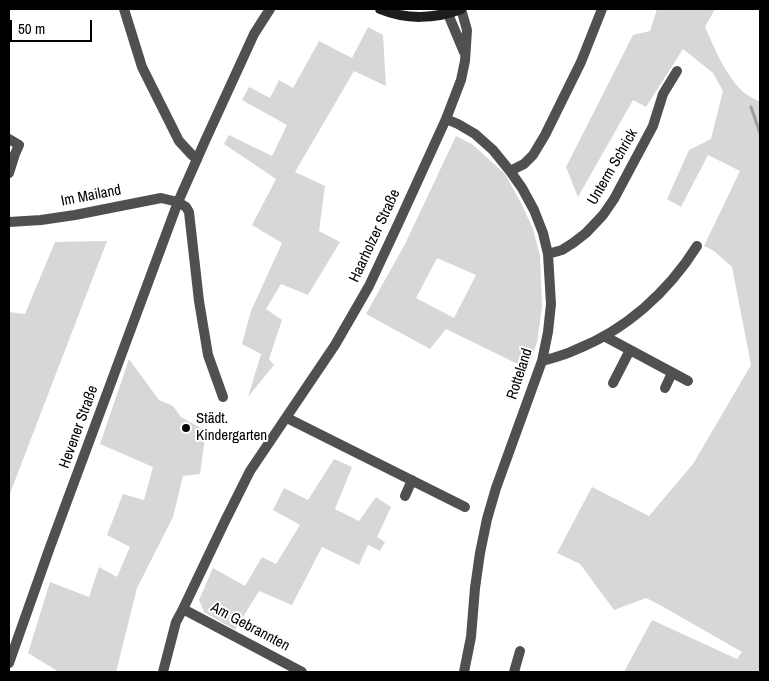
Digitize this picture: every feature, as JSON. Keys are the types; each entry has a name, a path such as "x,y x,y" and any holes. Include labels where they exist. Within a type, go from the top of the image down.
{"main road":[{"path":"380,9 420,17 461,9"}],"street":[{"path":"124,9 142,67 179,141 197,158"},
{"name":"Hevener Straße","path":"9,663 178,202 254,34 270,9"},
{"name":"Haarholzer Straße","path":"163,672 176,622 224,521 250,471 335,345 370,286 446,119 461,80 466,55 467,30 461,9"},
{"path":"510,171 524,164 533,155 545,135 581,62 602,9"},
{"path":"449,11 466,55"},
{"name":"Unterm Schrick","path":"548,254 562,250 573,243 603,215 654,126 664,94 678,71"},
{"name":"Rotteland","path":"446,119 475,134 493,150 522,188 534,210 543,233 548,254 551,304 542,361 496,488 487,519 477,570 471,637 464,672"},
{"path":"9,139 19,145 9,173"},
{"name":"Im Mailand","path":"9,222 75,215 161,198 178,202"},
{"path":"178,202 186,207 189,212 208,356 223,397"},
{"path":"542,361 576,350 628,321 648,306 668,285 686,263 696,246"},
{"path":"604,336 688,381"},
{"path":"613,383 630,350"},
{"path":"665,388 672,372"},
{"path":"287,418 465,507"},
{"path":"404,496 412,480"},
{"name":"Am Gebrannten","path":"183,609 302,672"},
{"path":"514,672 520,651"}],"shaded area":[{"path":"657,9 715,9 705,27 717,53 737,85 745,93 760,102 760,672 624,672 652,620 737,659 742,652 646,598 614,610 580,564 557,553 592,487 649,516 693,464 751,365 732,267 714,251 704,246 740,171 708,155 681,207 667,199 689,150 711,139 723,91 713,73 683,49 646,107 633,100 578,197 566,167 633,35 650,31"},
{"path":"368,27 383,35 386,86 354,71 295,172 325,186 319,231 340,242 308,295 281,284 266,309 282,320 269,359 274,365 248,397 261,354 242,344 251,311 282,243 252,225 276,179 224,144 229,135 272,156 287,125 242,100 249,87 270,98 279,80 293,88 319,41 352,58"},
{"path":"456,136 472,144 505,174 533,229 540,256 542,307 537,342 528,369 446,329 430,349 366,314 405,244","holes":["437,258 476,275 454,318 416,298"]},
{"path":"107,241 9,496 9,312 25,314 55,242"},
{"path":"129,359 159,400 173,406 181,417 206,431 200,474 183,476 173,517 137,588 116,672 59,672 28,653 50,582 89,597 99,567 117,577 130,547 107,535 123,494 144,500 153,467 100,444"},
{"path":"334,459 352,467 335,509 359,521 376,497 391,507 377,537 385,542 380,551 368,545 359,565 322,547 292,605 259,591 235,630 204,612 199,600 213,568 245,586 262,557 276,564 300,525 273,510 284,488 308,500"}],"waterway":[{"path":"751,107 760,133"}],"place":[{"name":"Städt. Kindergarten","path":"186,428"}]}
